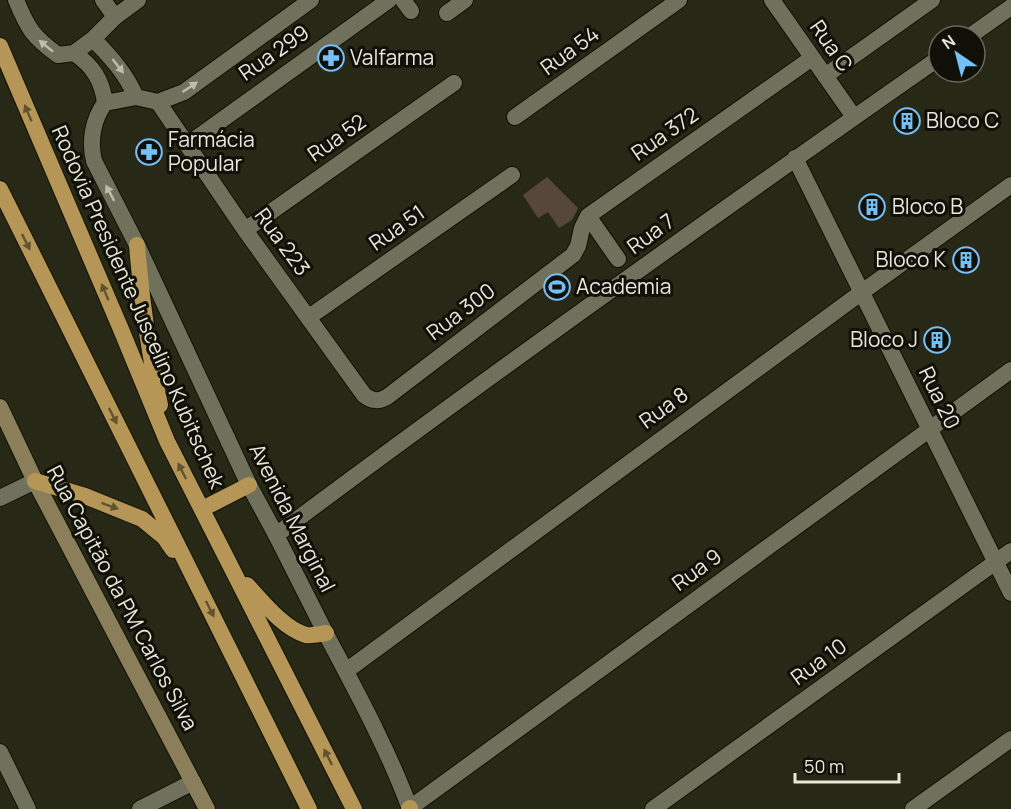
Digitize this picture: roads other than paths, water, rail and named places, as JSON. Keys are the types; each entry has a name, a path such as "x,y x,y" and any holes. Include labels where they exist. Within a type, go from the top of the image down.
{"highway":[{"name":"Rodovia Presidente Juscelino Kubitschek","path":"0,46 167,441 354,809"},
{"path":"0,189 309,809"},
{"path":"137,245 151,359 167,441"},
{"path":"35,480 85,496 142,519 164,537 194,577"},
{"path":"202,509 249,484"},
{"path":"230,565 270,610 293,629 308,635 326,633"}],"main road":[{"name":"Rua Capitão da PM Carlos Silva","path":"0,407 35,480 207,809"}],"street":[{"path":"16,0 31,32 41,43 58,55 74,53 138,0"},
{"path":"103,0 115,17"},
{"path":"74,53 84,60 95,73 104,89 105,103 136,97 158,102 184,92 311,0"},
{"name":"Rua 299","path":"187,145 389,0"},
{"path":"447,13 465,0"},
{"name":"Rua 54","path":"515,117 679,0"},
{"name":"Rua C","path":"772,0 854,117"},
{"path":"825,76 932,0"},
{"path":"987,24 1011,7"},
{"path":"93,39 123,72 136,97"},
{"name":"Rua 372","path":"588,216 812,58"},
{"name":"Rua 7","path":"276,535 795,158 927,66"},
{"name":"Rua 52","path":"244,230 454,83"},
{"name":"Rua 223","path":"158,102 244,230 364,395 375,401"},
{"name":"Avenida Marginal","path":"105,103 95,121 91,150 94,161 137,245 249,484 346,670 402,786 410,809"},
{"name":"Rua 20","path":"795,158 1011,593"},
{"name":"Rua 51","path":"309,317 512,175"},
{"name":"Rua 8","path":"346,670 1011,185"},
{"path":"588,216 618,259"},
{"name":"Rua 300","path":"375,401 387,397 573,255 588,216"},
{"name":"Rua 9","path":"410,809 1011,370"},
{"path":"0,498 35,480"},
{"name":"Rua 10","path":"653,809 1011,551"},
{"path":"913,809 1011,739"},
{"path":"0,753 28,809"},
{"path":"140,809 193,782"}],"place":[{"name":"Valfarma","path":"331,58"},
{"name":"Bloco C","path":"907,121"},
{"name":"Farmácia Popular","path":"149,152"},
{"name":"Bloco B","path":"872,207"},
{"name":"Bloco K","path":"966,260"},
{"name":"Academia","path":"557,287"},
{"name":"Bloco J","path":"937,340"}]}
